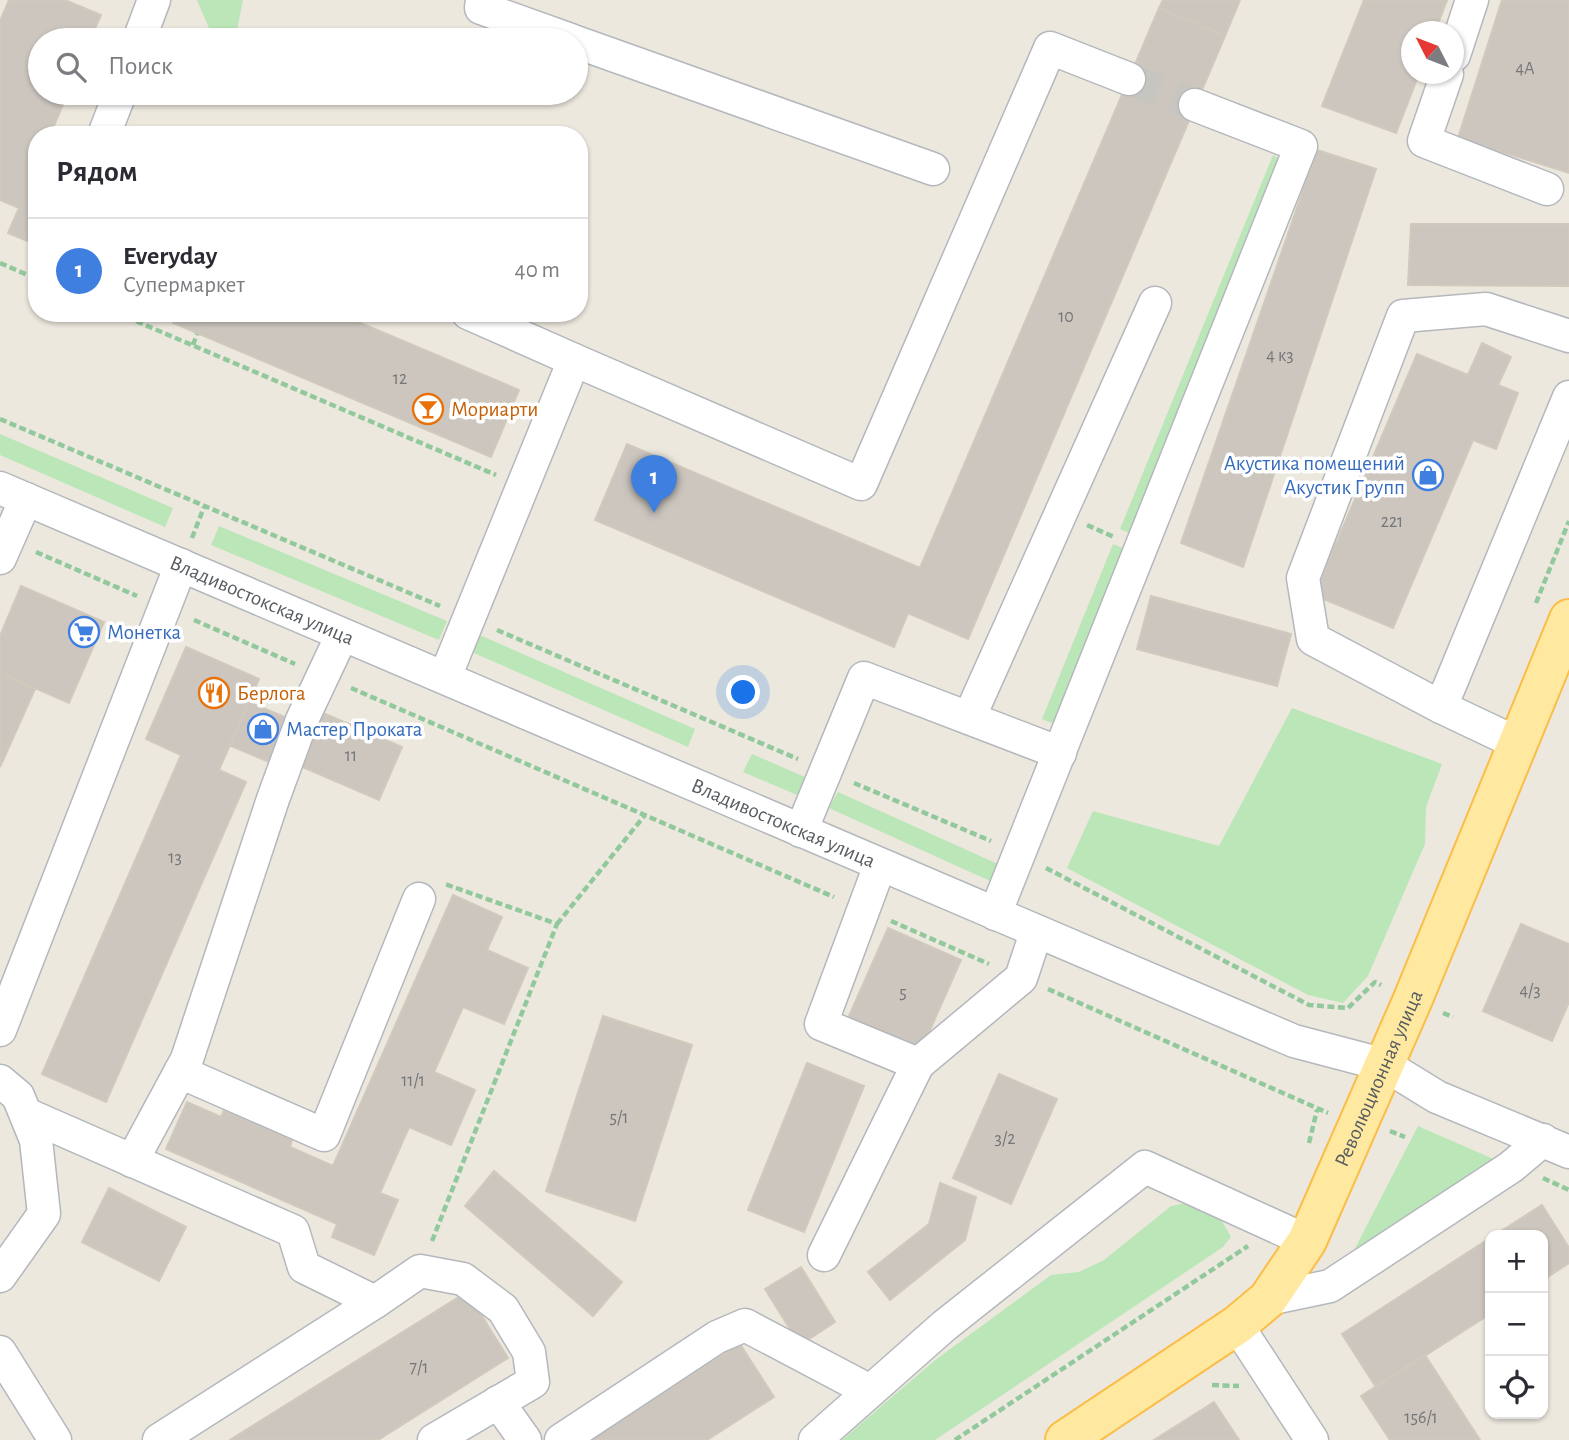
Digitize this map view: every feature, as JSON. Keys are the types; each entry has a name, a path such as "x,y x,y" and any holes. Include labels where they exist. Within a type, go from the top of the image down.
{"main road":[{"name":"Революционная улица","path":"1065,1440 1237,1325 1268,1298 1291,1234 1385,1065 1569,620"}],"street":[{"path":"144,28 154,0"},
{"path":"482,0 481,8 537,28"},
{"path":"1464,24 1472,0"},
{"path":"588,46 933,169"},
{"path":"488,322 861,484 1050,48 1129,79"},
{"path":"1444,84 1424,141 1547,190"},
{"path":"107,126 115,105"},
{"path":"995,914 1301,146 1195,105"},
{"path":"969,718 1155,303"},
{"path":"1519,744 1441,707 1313,639 1303,578 1403,316 1486,309 1569,336"},
{"path":"445,677 574,360"},
{"path":"1441,707 1569,397"},
{"path":"4,549 13,493"},
{"name":"Владивостокская улица","path":"13,493 1036,933 1294,1041 1385,1065 1437,1097 1556,1146"},
{"path":"0,1030 181,565"},
{"path":"132,1161 180,1072 273,799 342,635"},
{"path":"802,831 864,678 1060,752"},
{"path":"880,865 821,1024 918,1065"},
{"path":"180,1072 324,1135 419,899"},
{"path":"824,1255 918,1065 1021,978 1036,933"},
{"path":"0,1081 18,1096 36,1140 44,1213 0,1276"},
{"path":"26,1114 293,1231 304,1266 375,1302"},
{"path":"1268,1298 1331,1286 1511,1167 1556,1146"},
{"path":"815,1440 944,1326 1145,1167 1291,1234"},
{"path":"159,1440 420,1271 463,1279 503,1309 529,1352 533,1382 434,1440"},
{"path":"561,1440 717,1337 745,1325 870,1391"},
{"path":"1237,1325 1312,1440"},
{"path":"0,1352 55,1440"},
{"path":"498,1402 525,1440"}],"path":[{"path":"0,263 28,275"},
{"path":"138,322 523,486"},
{"path":"192,345 197,334"},
{"path":"0,419 1020,854 1309,1005 1348,1008 1375,982"},
{"path":"4,549 163,607 1273,1087 1317,1110 1308,1148"},
{"path":"420,1271 557,924 645,815"},
{"path":"419,899 428,878 557,924"},
{"path":"955,1440 1160,1307 1291,1234"}],"green space":[{"path":"197,0 243,0 237,28 209,28"},
{"path":"1273,155 1281,160 1138,537 1120,529"},
{"path":"0,434 173,508 165,527 0,455"},
{"path":"219,526 447,621 439,640 211,545"},
{"path":"1113,544 1132,552 1061,727 1042,719"},
{"path":"475,633 695,729 688,747 467,650"},
{"path":"1292,708 1442,764 1426,807 1425,844 1368,976 1343,1003 1308,995 1067,868 1093,811 1219,846"},
{"path":"752,754 812,780 804,798 743,772"},
{"path":"838,792 998,864 990,881 829,808"},
{"path":"1418,1126 1505,1164 1349,1260"},
{"path":"1191,1202 1219,1216 1231,1237 1223,1247 935,1440 842,1440 934,1361 1051,1275 1079,1272 1104,1260 1171,1206"}],"building":[{"path":"9,0 65,0 101,15 95,28 28,28 28,105 63,105 54,126 28,126 28,241 8,233 19,208 0,200 0,21"},
{"path":"1163,0 1240,0 1225,36 1159,8"},
{"path":"1364,0 1447,0 1439,21 1401,21 1401,84 1415,84 1396,133 1322,106"},
{"path":"1502,0 1569,0 1569,173 1458,138"},
{"path":"1159,8 1225,36 968,639 908,613 894,647 595,520 627,444 920,568"},
{"path":"1317,150 1376,169 1243,567 1181,543"},
{"path":"1411,224 1569,224 1569,286 1408,285"},
{"path":"358,322 519,390 491,457 173,323"},
{"path":"1482,343 1511,357 1498,385 1518,393 1496,449 1473,440 1393,628 1314,595 1417,354 1468,375"},
{"path":"21,586 104,622 69,703 0,673 0,636"},
{"path":"1151,596 1291,634 1277,686 1137,649"},
{"path":"186,647 259,679 219,770 246,782 106,1102 42,1074 181,755 146,739"},
{"path":"0,673 35,689 0,767"},
{"path":"249,702 287,718 269,762 231,746"},
{"path":"323,713 402,747 379,800 300,766"},
{"path":"453,895 502,917 487,950 528,968 504,1024 463,1007 434,1072 475,1090 451,1145 409,1127 380,1193 398,1200 374,1255 332,1237 337,1224 166,1149 187,1102 221,1117 224,1110 292,1140 290,1147 333,1166"},
{"path":"1521,924 1569,944 1569,1002 1552,1041 1483,1011"},
{"path":"888,928 961,960 918,1057 845,1025"},
{"path":"603,1016 692,1045 635,1221 546,1191"},
{"path":"807,1063 864,1086 804,1232 748,1210"},
{"path":"999,1074 1057,1099 1011,1204 953,1178"},
{"path":"494,1171 622,1282 593,1316 465,1206"},
{"path":"940,1183 976,1197 965,1240 890,1300 868,1272 929,1224"},
{"path":"109,1188 186,1227 159,1281 82,1242"},
{"path":"1542,1205 1569,1248 1569,1263 1548,1277 1548,1230 1503,1230"},
{"path":"1485,1241 1485,1317 1376,1387 1342,1334"},
{"path":"801,1267 835,1322 800,1345 765,1289"},
{"path":"467,1292 508,1358 378,1440 230,1440"},
{"path":"740,1344 774,1397 707,1440 590,1440"},
{"path":"1425,1355 1480,1440 1390,1440 1361,1396"},
{"path":"1214,1402 1239,1440 1154,1440"}],"tunnel":[{"path":"1129,79 1195,105"}],"place":[{"name":"Мориарти","path":"428,409"},
{"name":"Акустика помещений Акустик Групп","path":"1428,475"},
{"name":"Everyday","path":"654,513"},
{"name":"Монетка","path":"84,632"},
{"name":"Берлога","path":"214,693"},
{"name":"Мастер Проката","path":"263,729"}]}
